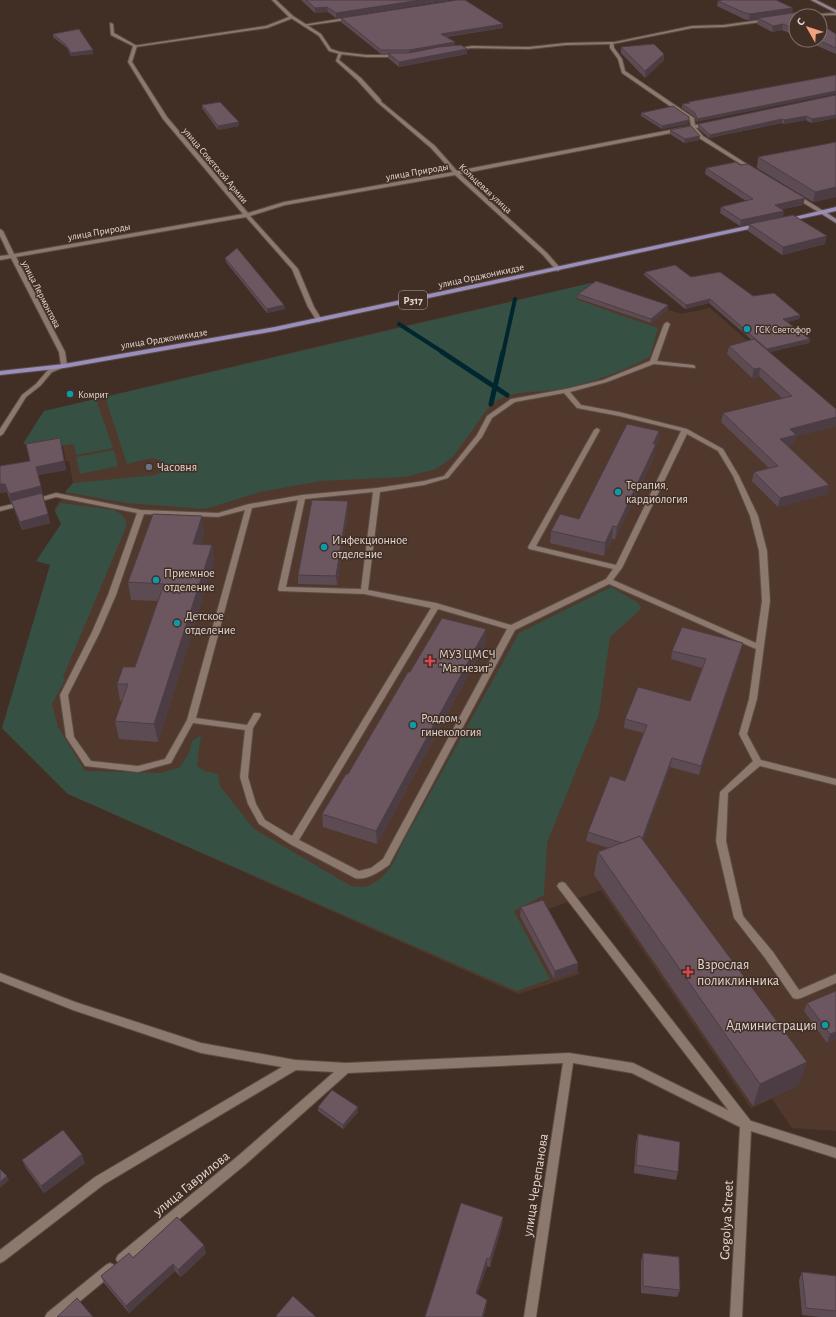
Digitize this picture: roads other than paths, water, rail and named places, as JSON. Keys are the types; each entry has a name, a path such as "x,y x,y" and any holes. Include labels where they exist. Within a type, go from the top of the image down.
{"main road":[{"path":"776,222 836,209"},
{"name":"улица Орджоникидзе","path":"0,373 64,366 227,338 319,320 768,224"}],"street":[{"path":"274,0 292,17 320,35 330,50 340,53 366,56 402,56"},
{"path":"813,0 836,13"},
{"path":"304,25 359,16"},
{"path":"111,24 112,34 135,46 267,27 292,17"},
{"path":"452,49 472,47 529,48 566,44 612,43 692,27 724,26 774,19"},
{"path":"612,43 612,48 620,59 623,72 692,119 693,127 701,138 762,175"},
{"name":"улица Советской Армии","path":"135,46 130,62 165,118 247,215 295,268 319,320"},
{"name":"Кольцевая улица","path":"340,53 337,60 360,79 379,101 433,147 456,173 558,268"},
{"name":"улица Природы","path":"0,258 247,215 284,204 456,173 716,122"},
{"path":"789,191 836,221"},
{"name":"улица Лермонтова","path":"0,231 62,352 64,366"},
{"path":"654,362 667,324"},
{"path":"0,510 56,495 141,512 218,515 249,506 302,497 377,490 424,483 446,477 480,436 489,417 513,400 566,391 605,381 654,362 693,367"},
{"path":"0,434 24,396 38,385 50,371 64,366"},
{"path":"566,391 579,407 618,414 686,430 721,450 736,476 754,516 763,551 766,601 753,699 743,734 758,762 836,782"},
{"path":"597,430 532,547 618,568"},
{"path":"257,715 249,728 244,777 252,804 262,822 293,841 358,875 374,871 386,862 512,628 609,581 618,568 686,430"},
{"path":"364,592 377,490"},
{"path":"302,497 282,589 364,592 436,606 512,628"},
{"path":"141,512 112,594 96,632 64,695 70,736 88,764 138,769 168,761 191,720 249,506"},
{"path":"609,581 760,648"},
{"path":"293,841 436,606"},
{"path":"191,720 249,728"},
{"path":"758,762 724,792 721,841 739,918 769,955 797,995 836,978"},
{"path":"562,886 746,1124"},
{"path":"0,977 73,1006 201,1048 295,1065 346,1068 569,1058 633,1068 746,1124 836,1153"},
{"name":"улица Черепанова","path":"530,1317 569,1058"},
{"path":"0,1257 99,1180 295,1065"},
{"name":"улица Гаврилова","path":"51,1317 242,1160 346,1068"},
{"name":"Gogolya Street","path":"736,1317 746,1124"}],"waterway":[{"path":"503,353 515,299"},
{"path":"399,324 444,353"},
{"path":"442,352 495,387"},
{"path":"495,387 503,352"},
{"path":"491,404 495,387"},
{"path":"495,387 507,395"}],"place":[{"name":"ГСК Светофор","path":"747,329"},
{"name":"Комрит","path":"70,394"},
{"name":"Часовня","path":"149,467"},
{"name":"Терапия, кардиология","path":"618,492"},
{"name":"Инфекционное отделение","path":"324,547"},
{"name":"Приемное отделение","path":"156,580"},
{"name":"Детское отделение","path":"177,623"},
{"name":"МУЗ ЦМСЧ \"Магнезит\"","path":"430,661"},
{"name":"Роддом, гинекология","path":"413,725"},
{"name":"Взрослая поликлинника","path":"688,972"},
{"name":"Администрация","path":"825,1025"}]}
